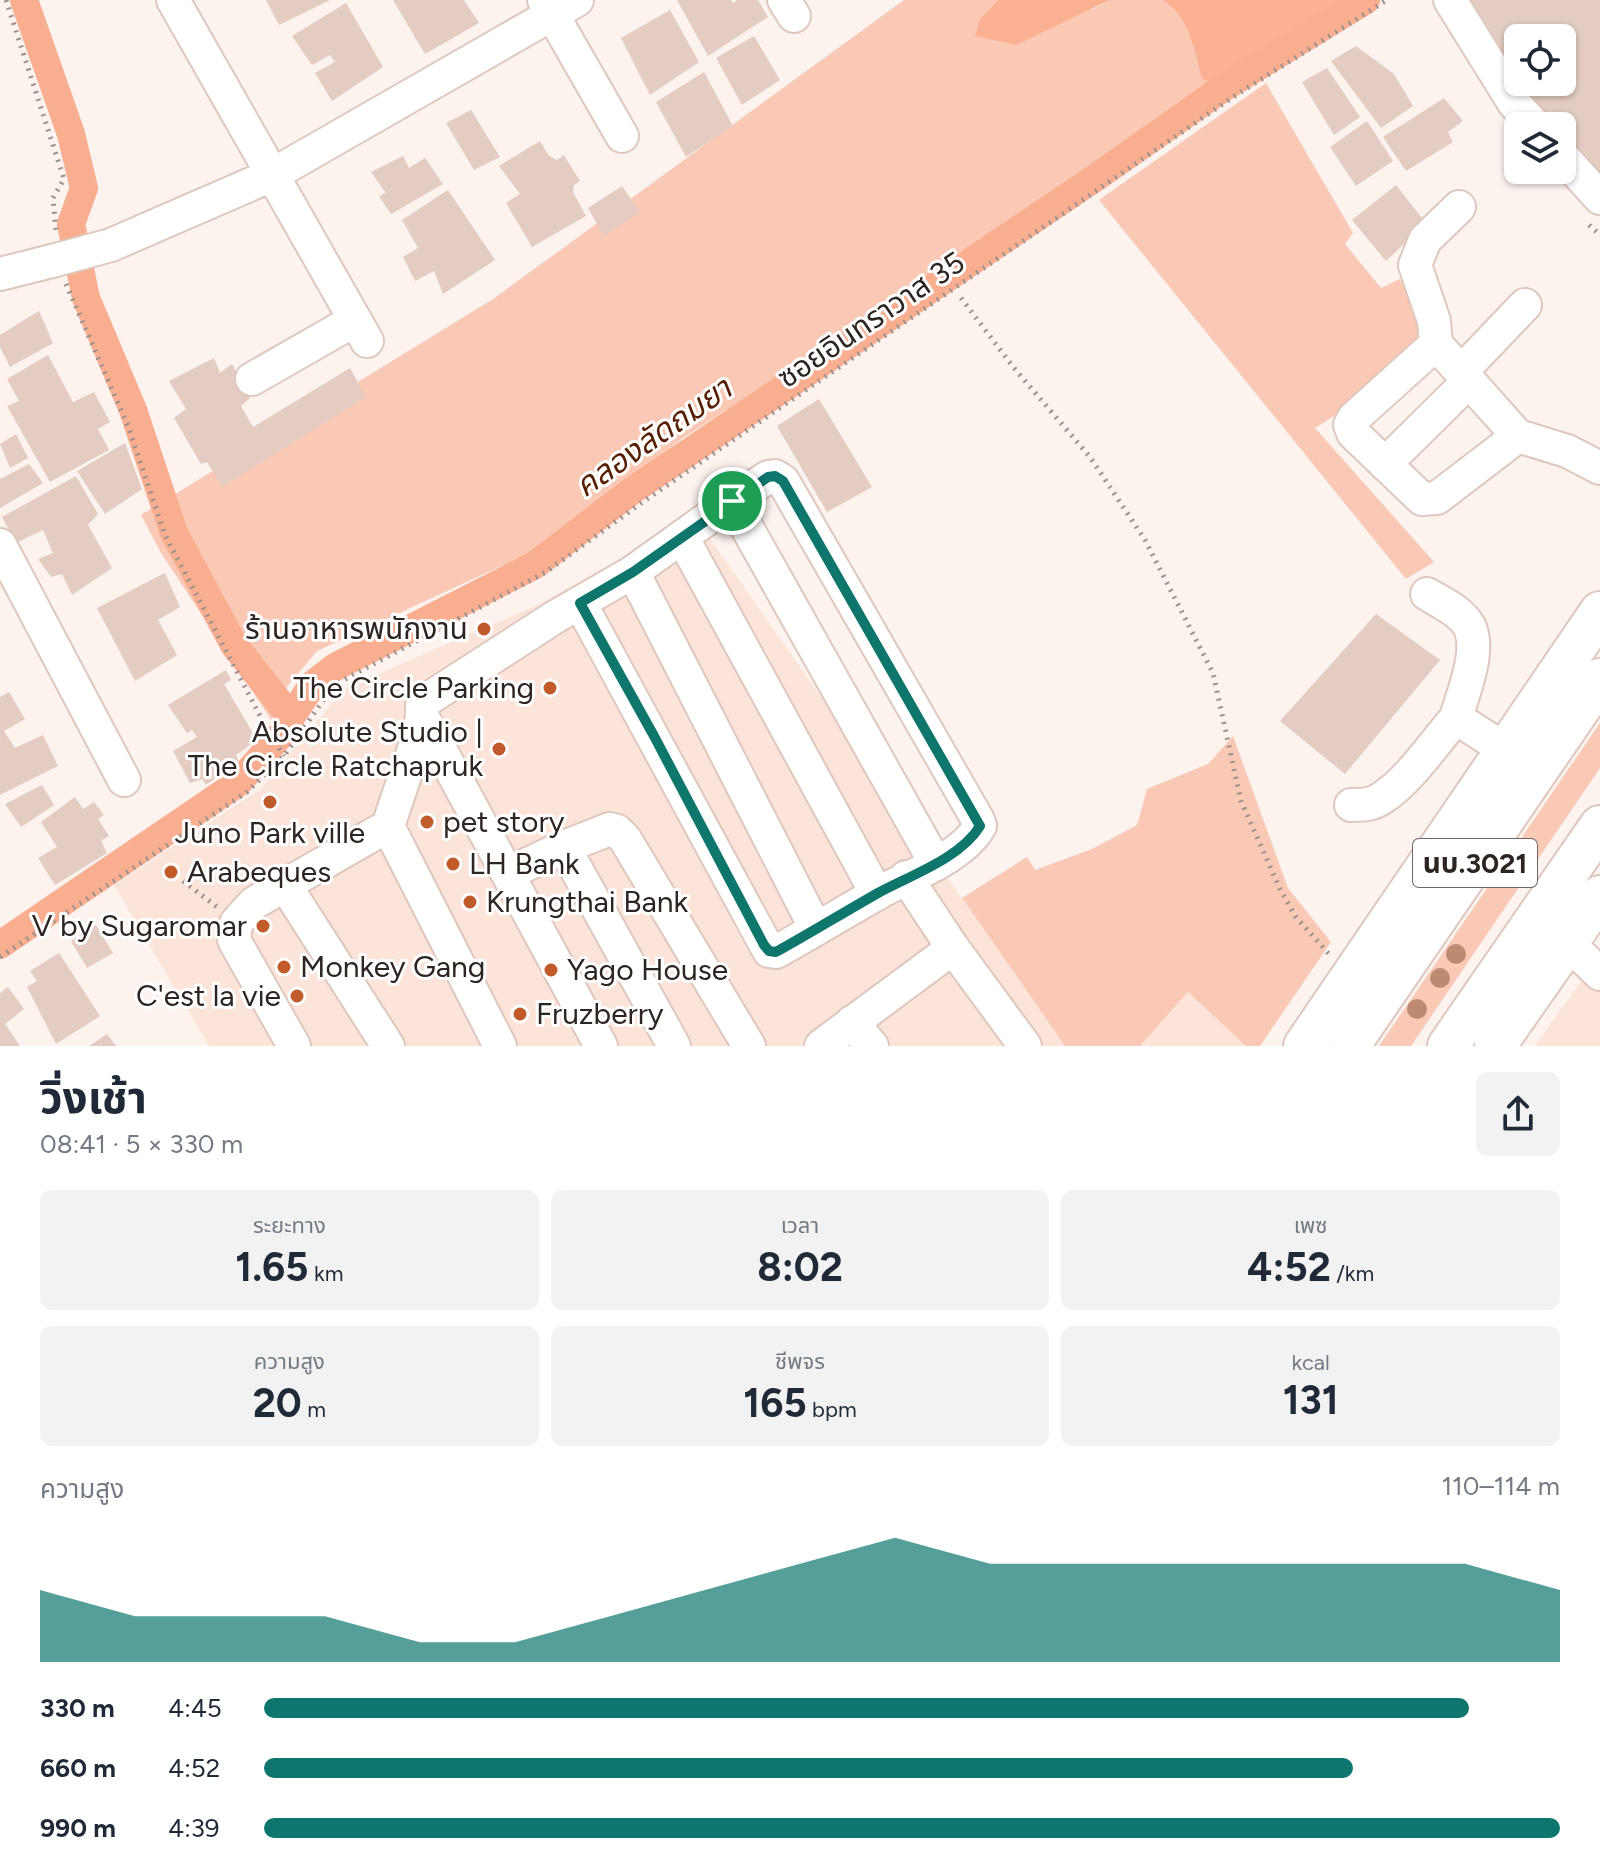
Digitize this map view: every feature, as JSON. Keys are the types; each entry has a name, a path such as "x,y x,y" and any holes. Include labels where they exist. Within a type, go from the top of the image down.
{"main road":[{"name":"นบ.3021","path":"1304,1046 1600,612"},
{"path":"1387,926 1422,898 1600,645"},
{"name":"นบ.3021","path":"1349,1046 1600,679"},
{"name":"นบ.3021","path":"1448,1046 1600,826"},
{"path":"1503,1043 1600,896"}],"street":[{"path":"173,0 361,331 252,379"},
{"path":"1450,0 1522,112"},
{"path":"0,274 111,245 272,175 558,5 622,136"},
{"path":"1576,171 1600,198"},
{"path":"1459,207 1425,240 1415,265 1434,321 1436,344 1518,436 1595,454"},
{"path":"1385,464 1525,305"},
{"path":"1436,344 1354,418 1350,425 1353,433 1422,499 1430,500 1437,498 1518,436"},
{"path":"294,1046 234,940 236,923 254,903 388,826 419,734 422,706 428,699 580,603 633,572 768,477 775,476 783,481 980,826 972,837 936,864 906,877 776,952 769,951 580,603"},
{"path":"732,501 936,864"},
{"path":"682,537 877,894"},
{"path":"0,545 124,780"},
{"path":"633,572 816,929"},
{"path":"1351,805 1367,805 1380,800 1456,718 1469,672 1474,639 1465,619 1427,594"},
{"path":"422,716 601,1046"},
{"path":"1456,718 1506,750"},
{"path":"388,826 500,1046"},
{"path":"509,873 610,829 617,831 625,839 749,1046"},
{"path":"564,847 674,1046"},
{"path":"906,877 953,948 1025,1046"},
{"path":"285,885 388,1046"},
{"path":"1568,943 1600,974"},
{"path":"821,1046 862,1034 953,948"}],"path":[{"path":"6,0 64,179 53,198 58,258 128,426 165,535 282,753"},
{"name":"ซอยอินทราวาส 35","path":"0,957 247,792 282,753 334,685 546,572 644,501 1233,97 1387,0"},
{"path":"961,298 1014,368 1090,457 1145,540 1213,673 1241,801 1280,889 1315,941 1354,976"},
{"path":"183,881 236,923"}],"shaded area":[{"path":"904,0 998,0 980,19 1093,9 1110,0 1163,0 1176,8 1190,36 1202,79 1212,84 1079,181 683,438 534,551 317,651 280,695 272,721 161,553 141,515 493,299"},
{"path":"998,0 1110,0 1016,45 975,36 980,19"},
{"path":"1163,0 1356,0 1212,84 1202,79 1185,25"},
{"path":"1266,83 1353,233 1345,244 1381,288 1400,279 1429,335 1345,409 1315,428 1434,562 1406,579 1099,200"},
{"path":"695,517 1065,1046 209,1046 114,885 261,789 345,688 540,604"},
{"path":"1600,723 1600,768 1411,1046 1379,1046"},
{"path":"1233,736 1288,888 1331,942 1260,1046 1246,1046 1188,992 1140,1046 1065,1046 962,898 1027,857 1035,870 1092,849 1137,825 1147,789 1208,764"},
{"path":"1600,956 1600,1046 1535,1046 1541,1037"},
{"path":"1188,992 1246,1046 1140,1046"}],"building":[{"path":"266,0 330,0 279,25"},
{"path":"393,0 464,0 479,23 425,54"},
{"path":"677,0 731,0 733,3 737,0 758,0 768,17 708,56"},
{"path":"1466,0 1600,0 1600,175 1576,151 1576,112 1537,112 1526,96 1576,96 1576,24 1504,24 1504,61"},
{"path":"346,3 383,67 332,101 315,73 335,62 330,55 312,65 292,36"},
{"path":"670,10 699,62 650,95 621,38"},
{"path":"754,36 780,80 742,105 716,58"},
{"path":"1356,46 1394,74 1413,106 1381,128 1331,61"},
{"path":"1327,68 1360,117 1334,135 1302,82"},
{"path":"704,72 733,126 686,157 656,102"},
{"path":"1444,98 1463,121 1448,132 1453,142 1406,171 1383,137"},
{"path":"471,110 500,157 474,170 446,123"},
{"path":"1367,121 1393,161 1356,186 1330,147"},
{"path":"540,141 549,156 557,160 564,155 580,181 574,185 573,192 586,216 532,247 506,203 520,194 499,166"},
{"path":"403,156 409,168 425,158 443,184 391,214 379,196 386,193 371,172"},
{"path":"1396,185 1426,223 1386,261 1352,220"},
{"path":"622,186 640,212 604,236 588,208"},
{"path":"448,190 495,260 443,294 434,271 415,281 403,257 418,248 402,220"},
{"path":"39,311 53,343 10,367 0,347 0,335"},
{"path":"48,355 73,402 94,392 110,422 98,429 109,450 50,482 7,406 19,401 7,379"},
{"path":"214,358 220,373 232,364 250,398 241,406 253,427 350,368 366,397 222,487 207,462 201,464 174,418 186,409 169,381"},
{"path":"819,399 872,487 827,512 777,426"},
{"path":"16,434 28,458 10,468 0,444"},
{"path":"125,443 142,489 105,514 77,471"},
{"path":"29,464 43,483 0,508 0,479"},
{"path":"76,476 98,514 88,525 112,568 72,595 62,574 51,577 38,559 53,553 43,530 16,543 2,517"},
{"path":"165,573 180,607 158,620 177,655 135,681 97,608"},
{"path":"1376,614 1440,660 1345,774 1280,721"},
{"path":"226,670 231,680 224,684 257,740 236,755 239,762 206,785 202,779 190,783 173,751 197,737 192,730 187,733 168,705"},
{"path":"9,692 25,719 4,731 15,748 43,735 58,766 0,795 0,697"},
{"path":"42,785 54,805 21,827 5,804"},
{"path":"75,797 83,809 94,802 104,815 98,819 109,836 101,841 107,853 55,885 38,858 57,847 41,822"},
{"path":"96,925 113,953 87,968 71,941"},
{"path":"59,953 100,1016 56,1044 27,987 37,981 30,971"},
{"path":"8,987 24,1009 5,1024 20,1046 0,1046 0,993"},
{"path":"107,1034 116,1046 89,1046"}],"waterway":[{"path":"24,0 71,134 84,188 71,224 86,298 133,410 174,533 234,645 291,717"},
{"name":"คลองลัดถมยา","path":"0,945 238,783 286,729 313,684 335,667 535,565 633,490 1223,88 1366,0"}],"place":[{"name":"ร้านอาหารพนักงาน","path":"484,629"},
{"name":"The Circle Parking","path":"550,688"},
{"name":"Absolute Studio | The Circle Ratchapruk","path":"499,749"},
{"name":"Juno Park ville","path":"270,802"},
{"name":"pet story","path":"427,822"},
{"name":"LH Bank","path":"453,864"},
{"name":"Arabeques","path":"171,872"},
{"name":"Krungthai Bank","path":"470,902"},
{"name":"V by Sugaromar","path":"263,926"},
{"name":"Monkey Gang","path":"284,967"},
{"name":"Yago House","path":"551,970"},
{"name":"C'est la vie","path":"297,996"},
{"name":"Fruzberry","path":"520,1014"}],"route":[{"path":"775,476 783,481 980,826 972,837 936,864 906,877 776,952 769,951 764,945 580,603 633,572 732,501 768,477 775,476"}]}
